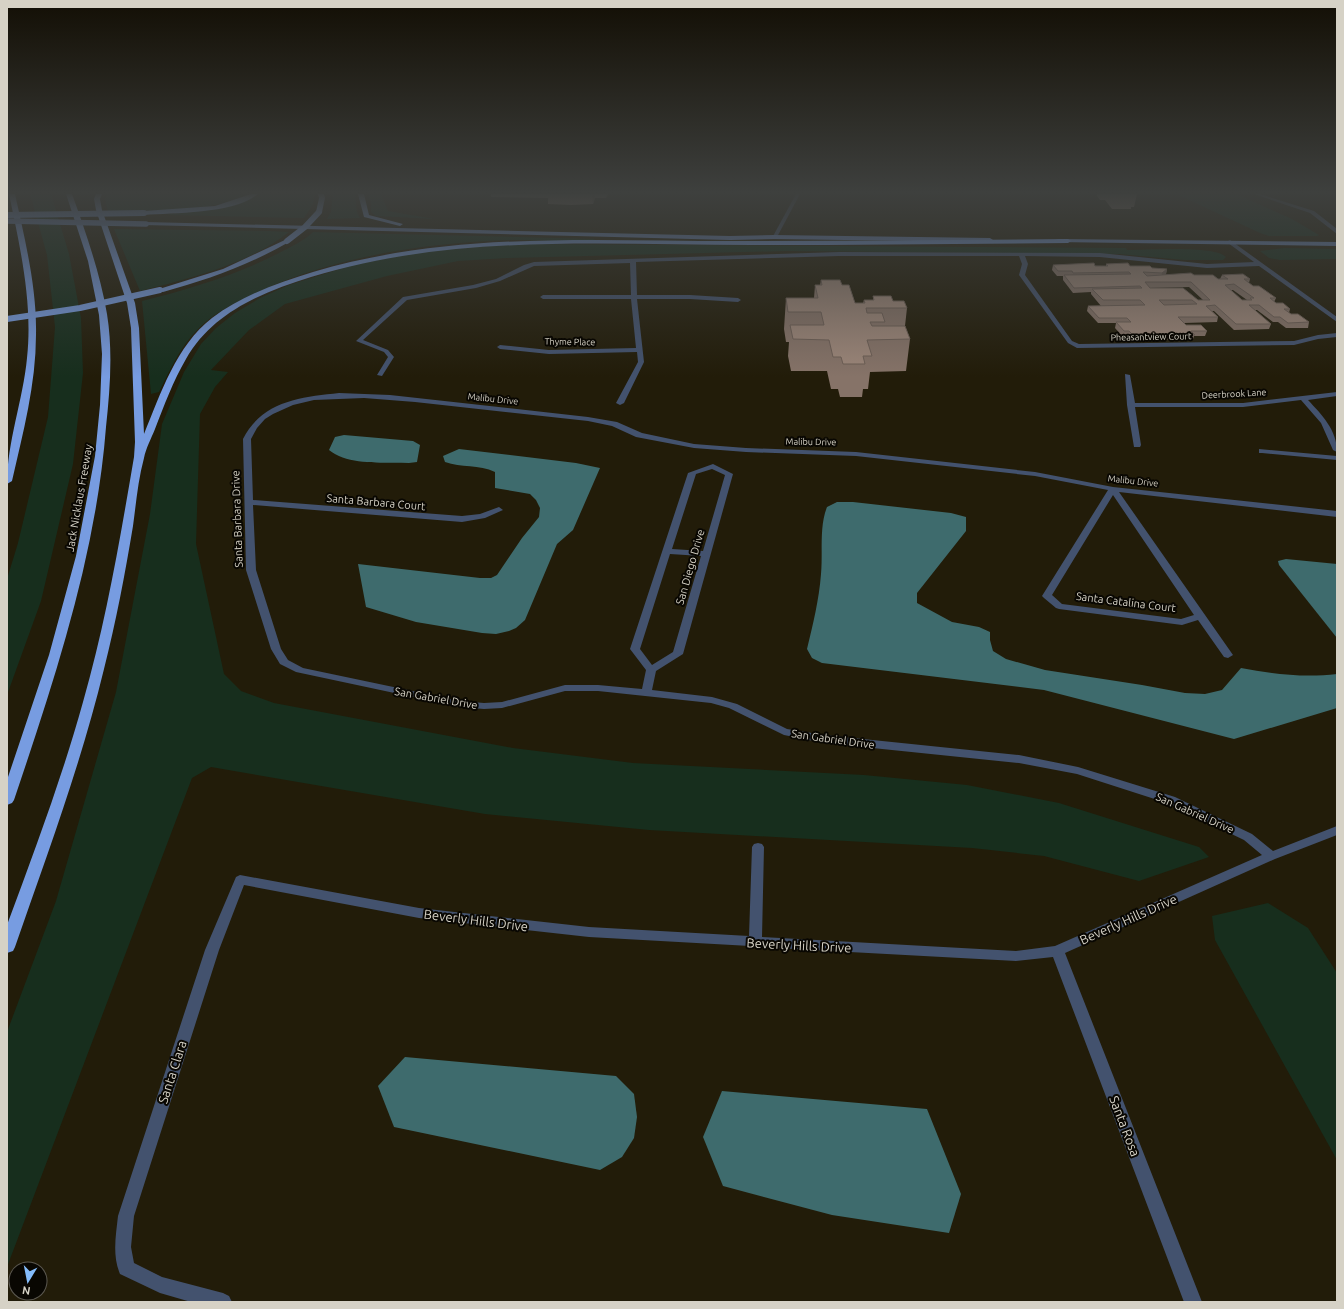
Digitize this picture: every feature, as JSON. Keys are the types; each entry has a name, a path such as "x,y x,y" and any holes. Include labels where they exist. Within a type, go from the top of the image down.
{"highway":[{"path":"7,481 22,418 31,353 32,314 23,255"},
{"name":"Jack Nicklaus Freeway","path":"7,800 40,704 72,594 93,504 103,434 106,377 102,302 89,255"},
{"path":"7,947 77,745 93,686 117,586 139,457 140,442 135,328 131,303 115,255"},
{"path":"7,319 80,308 160,290 231,268 261,255"},
{"path":"139,457 168,388 192,345 204,330 230,310 264,291 312,274 362,260 390,255"}],"street":[{"path":"380,375 391,357 386,351 359,341 406,298 474,287 498,280 526,266 534,264 785,255"},
{"name":"Pheasantview Court","path":"1021,255 1024,258 1026,268 1022,275 1070,342 1077,346 1124,347 1294,343 1318,337 1337,335"},
{"path":"1030,255 1124,256 1207,266 1260,264"},
{"path":"1248,255 1337,320"},
{"path":"620,403 641,362 634,298 633,260"},
{"path":"543,297 706,297 738,300"},
{"name":"Thyme Place","path":"500,347 557,352 639,350"},
{"path":"1127,375 1137,445"},
{"name":"Deerbrook Lane","path":"1131,406 1243,406 1337,394"},
{"name":"Malibu Drive","path":"287,404 328,397 371,395 588,419 614,424 639,435 694,446 715,457 856,454 1035,474 1113,489 1337,514"},
{"path":"1303,398 1324,422 1337,450"},
{"name":"Santa Barbara Drive","path":"276,649 251,570 247,439 253,427 264,416 287,404"},
{"path":"1262,451 1337,458"},
{"path":"646,693 651,670 634,649 692,473 715,457"},
{"name":"San Diego Drive","path":"651,670 678,654 729,474 715,457"},
{"name":"Santa Catalina Court","path":"1113,489 1200,616 1182,622 1059,606 1047,596 1113,489"},
{"name":"Santa Barbara Court","path":"250,502 462,519 482,516 499,510"},
{"path":"666,551 706,554"},
{"path":"1200,616 1228,655"},
{"name":"San Gabriel Drive","path":"276,649 284,662 300,670 460,704 484,706 502,705 565,688 598,688 712,700 733,706 784,732 824,740 1019,759 1078,771 1171,800 1248,837 1271,856"},
{"name":"Beverly Hills Drive","path":"240,880 419,913 495,923 589,932 755,943 1016,956 1057,951 1271,856 1337,830"},
{"path":"755,943 758,847"},
{"name":"Santa Clara","path":"223,1302 160,1285 126,1268 123,1247 126,1216 212,950 240,880"},
{"name":"Santa Rosa","path":"1057,951 1193,1302"}],"green space":[{"path":"47,255 69,255 81,318 83,373 73,464 41,601 7,695 7,579 18,543 48,417 55,327"},
{"path":"125,255 252,255 218,269 140,291"},
{"path":"274,255 376,255 351,260 290,279 260,291 219,312 198,329 186,343 171,367 159,392 151,394 142,301 177,292 229,275"},
{"path":"405,255 624,255 507,258 458,261 387,276 285,304 249,330 211,370 228,372 215,387 200,414 196,544 224,674 241,691 274,703 513,748 633,763 864,775 967,785 1059,803 1199,847 1209,857 1139,881 1044,856 972,848 649,830 485,814 211,767 192,778 7,1267 7,1032 56,901 116,692 150,514 162,424 184,372 201,344 216,328 235,313 260,298 289,285 353,265"},
{"path":"1131,255 1223,255 1226,257 1223,260 1184,260"},
{"path":"1265,255 1337,255 1337,259 1280,260 1269,258"},
{"path":"1268,903 1308,928 1337,973 1337,1160 1215,940 1212,916"}],"water":[{"path":"344,435 413,441 420,445 417,462 378,463 346,459 329,450 335,437"},
{"path":"459,449 576,463 600,468 573,530 557,544 525,620 516,628 509,631 496,634 482,633 416,622 366,607 358,564 491,578 497,575 522,538 539,517 540,508 536,500 530,494 495,488 495,472 483,468 445,462 443,456"},
{"path":"837,502 853,502 951,513 966,517 966,531 917,593 917,603 952,622 979,627 990,632 990,640 993,651 1006,659 1045,670 1185,693 1205,694 1222,690 1241,668 1289,675 1313,676 1337,674 1337,708 1234,739 1044,690 822,663 812,658 807,649 816,612 820,584 823,523 827,507"},
{"path":"1286,559 1337,564 1337,638 1279,565 1278,561"},
{"path":"405,1057 616,1076 634,1094 637,1117 634,1138 622,1157 600,1170 394,1127 378,1086"},
{"path":"722,1091 927,1109 961,1194 949,1233 832,1215 723,1186 703,1137"}],"building":[{"path":"1094,263 1095,266 1108,266 1106,264 1128,263 1130,266 1150,266 1152,268 1167,269 1162,273 1143,272 1147,276 1191,273 1194,275 1213,275 1218,279 1228,279 1222,275 1243,274 1250,279 1244,279 1253,286 1259,286 1276,298 1270,298 1276,303 1283,303 1290,309 1284,309 1291,314 1298,314 1309,322 1288,323 1280,317 1274,317 1259,305 1249,305 1271,324 1236,324 1215,305 1206,306 1218,317 1178,317 1186,325 1201,325 1207,331 1191,331 1195,335 1132,334 1129,331 1124,331 1116,322 1131,322 1127,318 1099,318 1088,306 1145,305 1140,300 1103,300 1092,289 1142,288 1140,286 1074,288 1064,275 1131,274 1129,272 1073,273 1072,271 1058,271 1053,265","holes":["1145,282 1191,282 1210,300 1198,300 1183,288 1150,288","1234,284 1254,298 1250,298 1252,300 1242,300 1225,285","1159,300 1192,300 1197,304 1164,305"]},
{"path":"821,280 840,280 842,285 849,285 855,303 865,303 864,300 874,300 873,296 891,296 893,301 904,301 907,308 866,308 867,313 882,313 885,322 870,322 872,326 905,326 910,339 867,340 872,356 863,356 865,364 843,364 841,357 833,357 829,340 793,339 790,325 824,325 821,312 788,312 786,298 818,298 815,285 822,285"}]}
